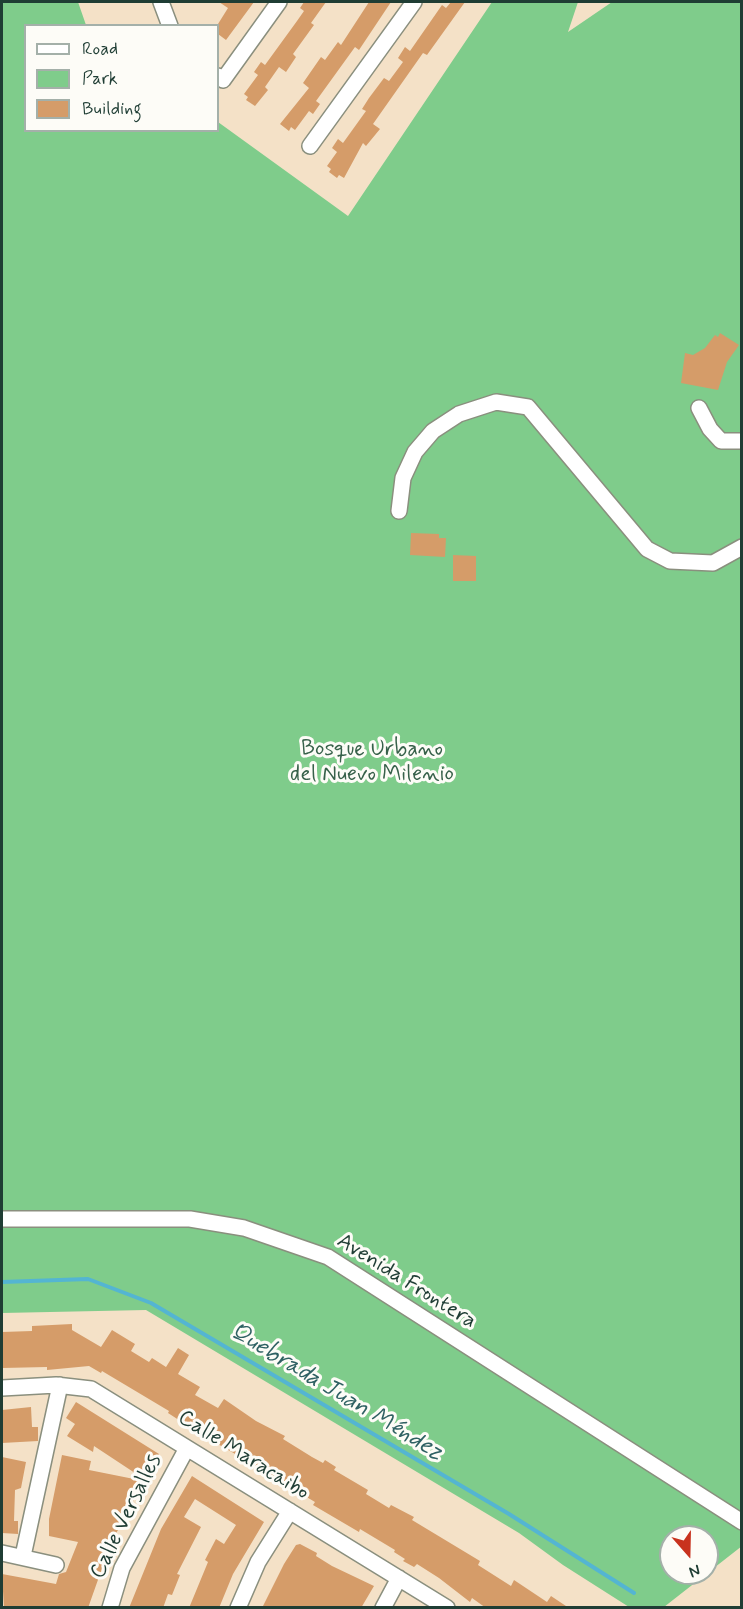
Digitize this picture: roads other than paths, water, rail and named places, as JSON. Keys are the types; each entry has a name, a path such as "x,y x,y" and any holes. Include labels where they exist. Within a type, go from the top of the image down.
{"street":[{"path":"219,77 223,80 279,2"},
{"path":"310,146 414,2"},
{"path":"162,5 169,24"},
{"path":"399,511 403,478 415,452 434,431 459,414 496,402 528,407 647,549 670,561 713,563 741,547"},
{"path":"699,408 710,429 722,441 741,441"},
{"name":"Avenida Frontera","path":"2,1219 190,1219 244,1228 328,1257 741,1522"},
{"path":"23,1556 60,1385"},
{"name":"Calle Maracaibo","path":"2,1388 60,1385 91,1389 447,1608"},
{"name":"Calle Versalles","path":"110,1608 122,1568 187,1448"},
{"path":"238,1608 258,1562 290,1511"},
{"path":"2,1553 56,1565"},
{"path":"383,1608 399,1578"}],"waterway":[{"name":"Quebrada Juan Méndez","path":"2,1282 88,1279 151,1303 509,1514 634,1593"}],"park label":[{"name":"Bosque Urbano del Nuevo Milenio","path":"372,762"}]}
